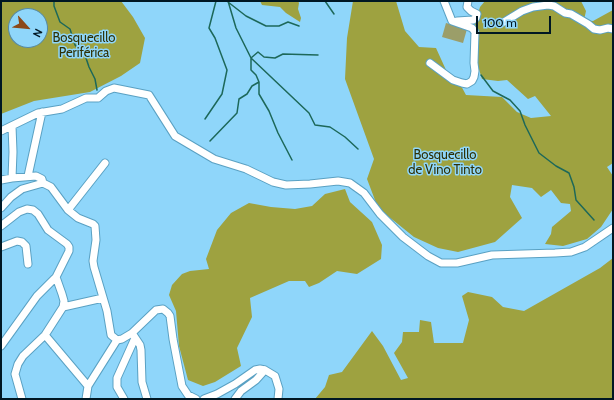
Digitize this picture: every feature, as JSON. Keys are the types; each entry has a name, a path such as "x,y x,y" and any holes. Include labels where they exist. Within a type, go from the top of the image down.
{"street":[{"path":"430,63 453,80 467,84 472,81 476,71 474,63 475,32 472,28 452,21 444,1"},
{"path":"450,17 461,21 476,18 477,14 467,7 468,1"},
{"path":"504,22 522,11 533,7 548,5 554,6 565,13 571,14 594,28 600,30 613,28"},
{"path":"1,131 42,112 62,109 86,98 98,98 106,91 114,88 149,95 175,136 214,159 246,169 273,182 286,185 310,184 338,180 350,183 364,193 380,214 403,237 428,256 441,263 457,263 492,255 555,254 571,252 585,247 613,228"},
{"path":"28,176 42,112"},
{"path":"12,126 12,178"},
{"path":"68,210 105,163"},
{"path":"1,180 28,176 39,177 42,179 43,183 51,187 68,210 78,218 90,222 95,226 96,240 93,261 111,335 117,340"},
{"path":"1,208 11,197 22,189 43,183"},
{"path":"1,226 22,210 33,210 38,214 48,230 69,247 67,256 56,277 37,296 12,328 1,346"},
{"path":"1,247 14,242 22,242 26,246 28,264"},
{"path":"22,399 15,374 18,364 23,356 45,335 63,307 64,301 56,277"},
{"path":"63,307 103,298"},
{"path":"124,399 117,387 117,378 133,336 156,310 162,309 170,316 182,386 184,391 194,399"},
{"path":"45,335 88,386"},
{"path":"86,399 88,386 117,340 133,336"},
{"path":"133,336 142,350 142,382 147,399"},
{"path":"204,399 218,394 255,370 265,370 275,376 279,389 278,399"},
{"path":"234,399 265,370"}],"green space":[{"name":"Bosquecillo Periférica","path":"1,1 121,1 133,17 145,38 140,63 121,76 90,92 34,101 1,114"},
{"path":"260,1 298,1 298,9 301,18 300,22 280,7 262,5"},
{"name":"Bosquecillo de Vino Tinto","path":"353,1 396,1 405,31 419,47 436,48 446,70 459,82 466,95 502,97 517,112 531,118 551,116 535,96 528,99 507,80 498,81 482,79 472,34 480,7 485,1 534,1 549,3 551,1 581,1 586,11 584,20 593,21 613,10 613,163 607,167 613,176 613,209 601,227 587,239 563,246 545,244 551,234 552,227 571,211 570,204 561,203 551,190 541,197 532,188 512,185 510,197 522,218 495,242 458,252 438,248 414,237 378,208 367,179 374,159 345,79 347,38"},
{"path":"446,23 467,29 463,43 442,37"},
{"path":"345,189 350,202 372,222 382,245 381,259 357,274 337,271 319,283 309,287 305,281 289,281 250,298 252,317 237,348 241,366 215,382 203,386 188,380 179,346 176,311 169,295 172,285 182,274 190,271 209,269 206,259 217,230 231,213 249,203 295,209 312,206 325,194"},
{"path":"613,258 613,399 315,399 325,387 329,375 342,372 372,331 383,346 401,380 408,378 394,353 402,342 403,332 419,332 420,320 431,322 434,343 463,343 469,320 462,296 468,292 492,297 503,307 524,311 600,268"}],"waterway":[{"path":"54,1 54,6 60,22 70,29 75,45 85,55 95,79 97,90"},
{"path":"205,119 222,94 227,70 215,38 209,28 216,1"},
{"path":"228,1 236,28 251,58 309,113 315,125 330,127 345,137 358,149"},
{"path":"325,1 334,14"},
{"path":"228,2 246,16 266,26 279,26 288,22 299,26"},
{"path":"292,160 278,133 269,111 259,94 259,82 256,75 251,70 251,58 258,52 264,57 275,58 283,54 318,55"},
{"path":"481,75 493,91 510,100 520,111 525,125 539,153 556,166 569,173 574,187 576,200 594,220"},
{"path":"210,141 237,113 239,99 247,94 252,86 259,82"}]}
